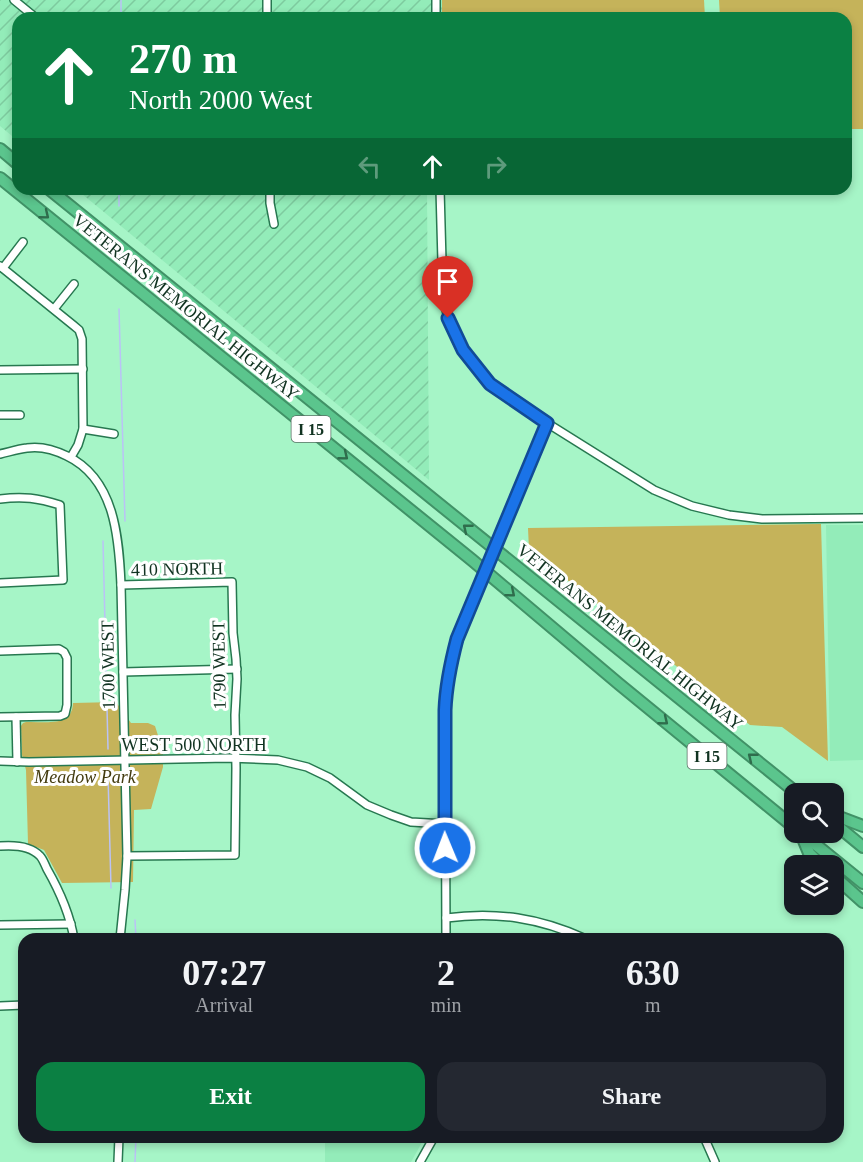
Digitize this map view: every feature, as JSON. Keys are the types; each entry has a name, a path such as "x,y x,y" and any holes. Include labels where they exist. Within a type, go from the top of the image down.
{"highway":[{"path":"0,149 12,159"},
{"name":"VETERANS MEMORIAL HIGHWAY","path":"0,178 12,188"},
{"name":"VETERANS MEMORIAL HIGHWAY","path":"21,195 472,560 784,819"},
{"name":"VETERANS MEMORIAL HIGHWAY","path":"56,195 784,783"},
{"path":"844,819 863,826"},
{"path":"844,831 863,847"},
{"path":"813,843 863,883"},
{"path":"844,885 863,902"}],"street":[{"path":"14,0 29,12"},
{"path":"270,195 274,225"},
{"path":"440,195 443,298 448,318 463,350 490,384 547,423 654,490 692,506 729,515 762,519 863,518"},
{"path":"0,454 28,447 60,452 70,457 78,445 83,429 83,343 81,334 54,309 1,267 23,242"},
{"path":"54,309 74,284"},
{"path":"0,370 83,369"},
{"path":"0,415 20,415"},
{"path":"446,933 446,691 457,639 547,423"},
{"path":"83,429 114,434"},
{"name":"1700 WEST","path":"70,457 89,472 100,485 109,502 120,555 127,856 121,933"},
{"path":"0,500 32,497 60,504 63,580 0,584"},
{"name":"410 NORTH","path":"122,585 232,582"},
{"name":"1790 WEST","path":"127,856 235,855 237,669 233,633 232,582"},
{"path":"0,651 59,649 64,652 67,705 65,714 55,716 0,717"},
{"path":"123,672 237,669"},
{"path":"16,717 17,762"},
{"name":"WEST 500 NORTH","path":"0,760 17,762 236,758 278,760 307,767 330,778 366,805 411,822 445,824"},
{"path":"0,846 20,847 40,856 53,879 73,933"},
{"path":"446,918 489,915 521,918 546,923 571,933"},
{"path":"0,925 71,924"},
{"path":"0,1006 18,1005"},
{"path":"118,1162 119,1143"},
{"path":"420,1162 431,1143"},
{"path":"707,1143 715,1162"}],"shaded area":[{"path":"0,0 699,0 700,12 12,12 12,136 0,126"},
{"path":"83,195 427,195 429,480"},
{"path":"826,525 863,525 863,760 830,761"},
{"path":"325,1143 422,1143 411,1162 325,1162"}],"green space":[{"path":"442,0 704,0 705,12 442,12"},
{"path":"719,0 863,0 863,129 852,129 852,12 720,12"},
{"path":"821,524 828,761 782,727 750,725 529,550 528,528"},
{"name":"Meadow Park","path":"116,702 131,723 148,723 155,726 163,751 163,767 151,809 134,810 133,882 62,883 44,850 28,844 26,770 22,755 21,726 26,722 63,720 71,711 73,703"}],"waterway":[{"path":"121,0 121,12"},
{"path":"119,195 119,206"},
{"path":"119,309 125,521"},
{"path":"103,541 108,749"},
{"path":"108,775 111,888"},
{"path":"135,920 136,933"},
{"path":"135,1162 136,1143"}],"route":[{"path":"445,848 445,710 451,661 457,639 547,423 490,384 463,350 448,318"}]}
